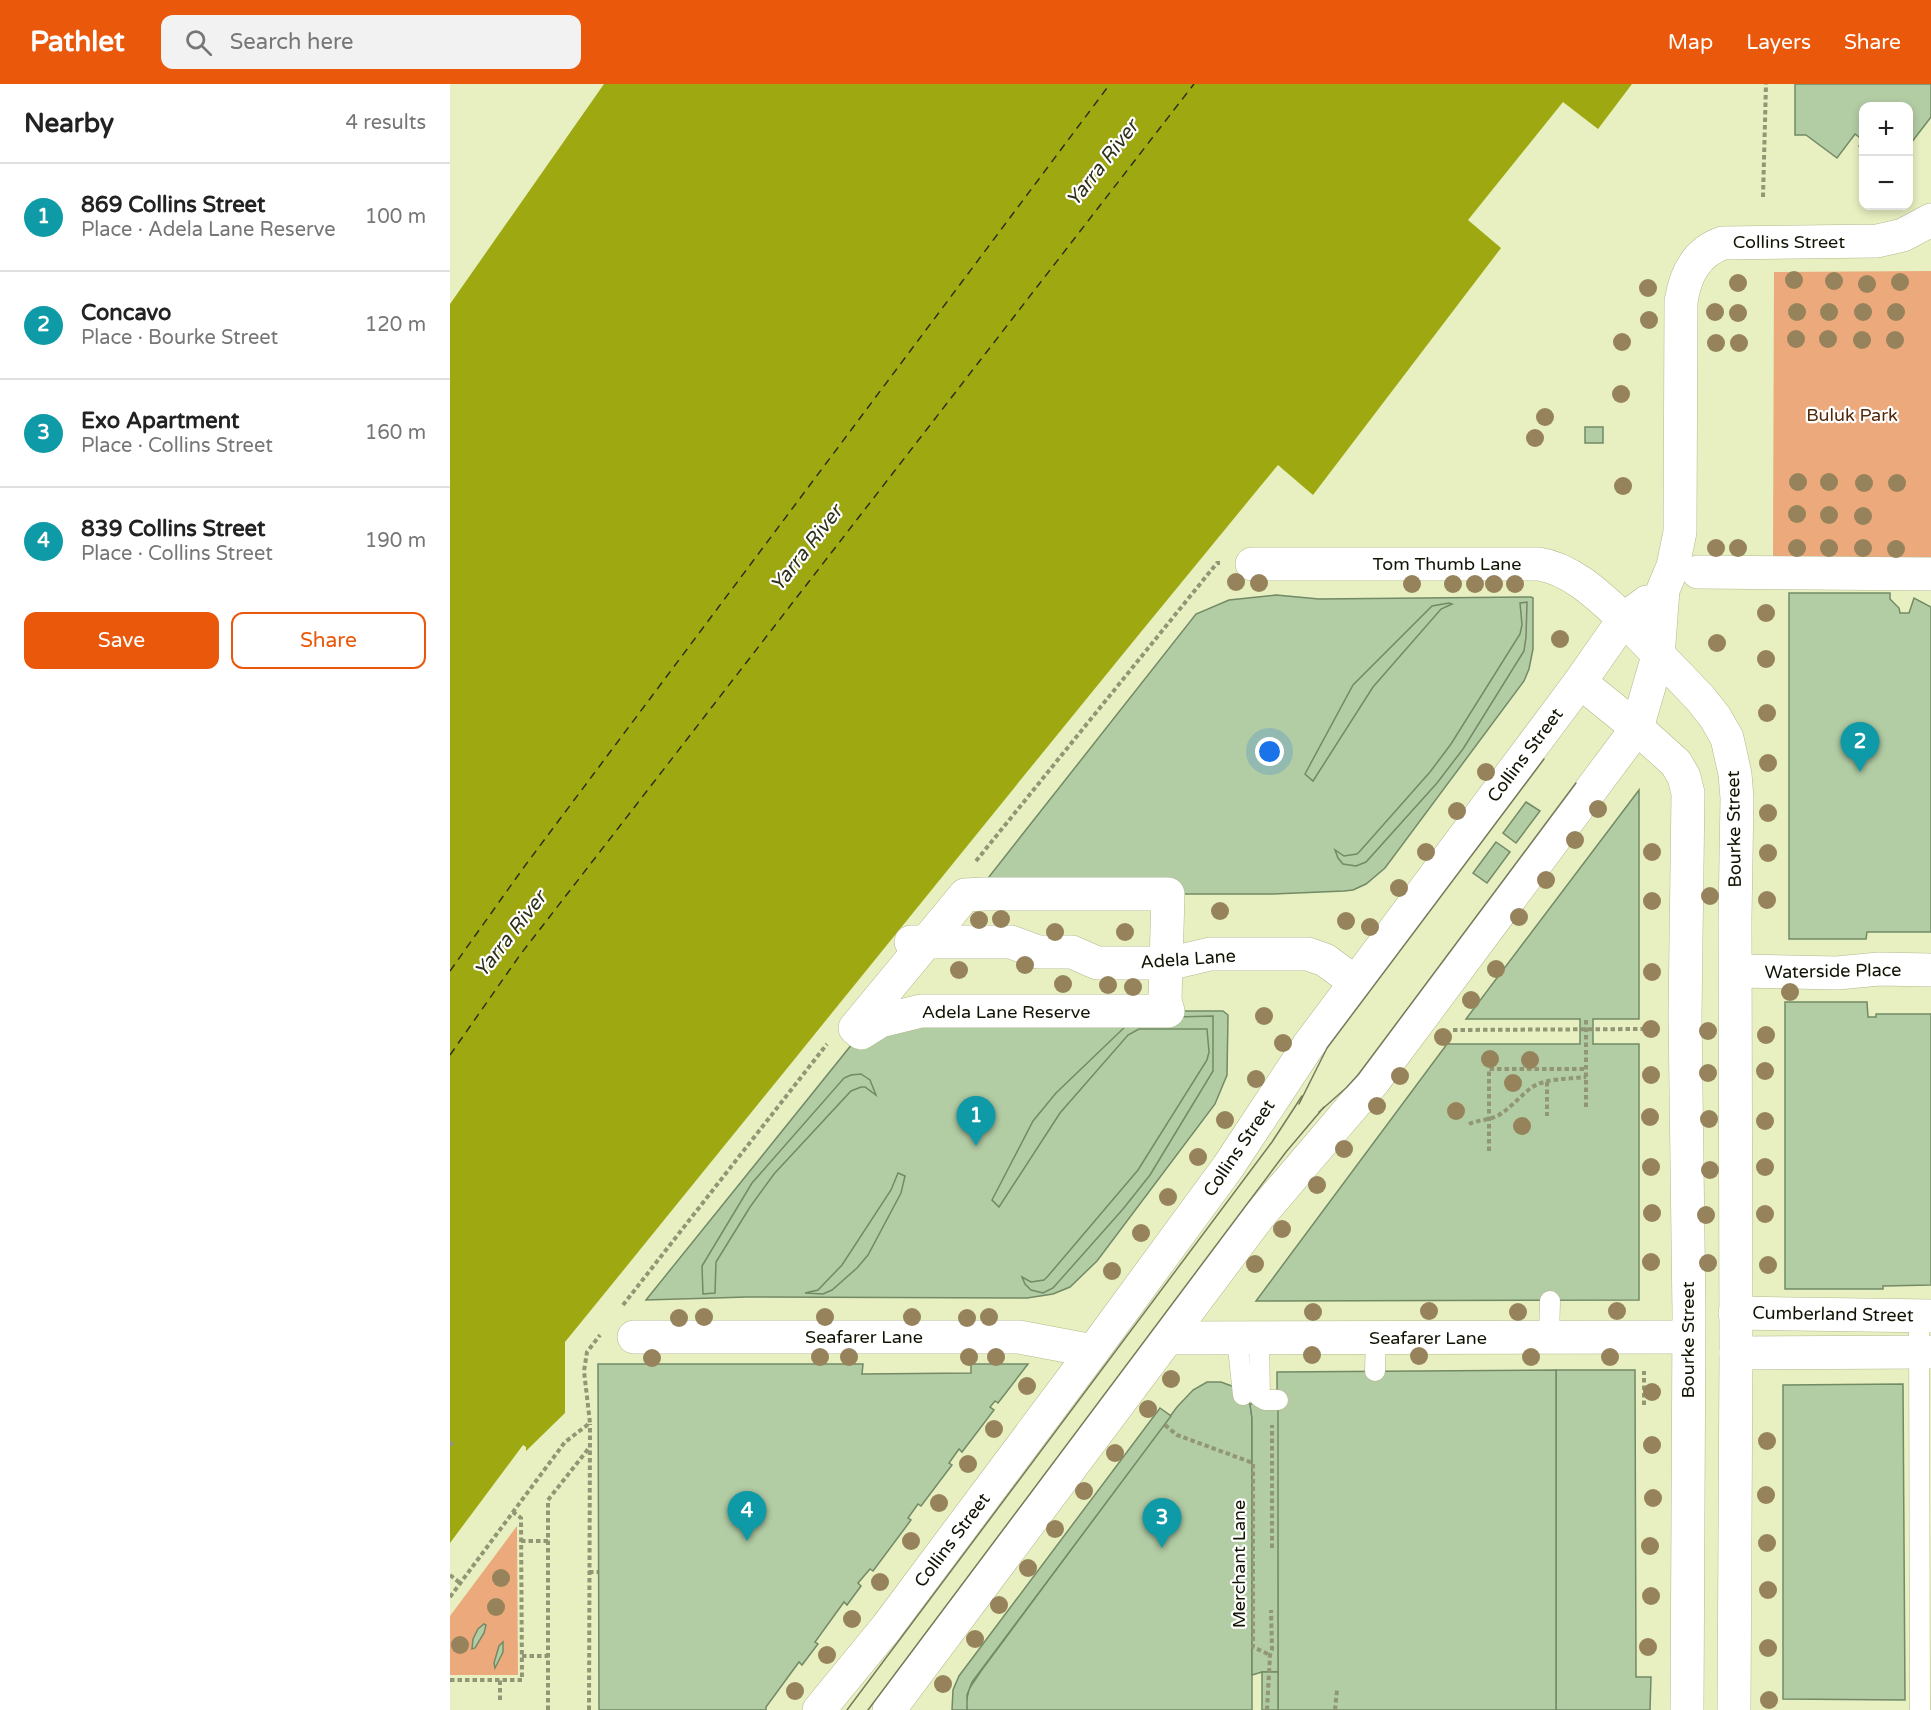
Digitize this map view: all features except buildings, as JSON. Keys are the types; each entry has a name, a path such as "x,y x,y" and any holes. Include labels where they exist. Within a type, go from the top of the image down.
{"street":[{"name":"Collins Street","path":"889,1710 1260,1216 1374,1081 1637,728 1658,656 1663,590 1673,566 1680,532 1681,302 1691,267 1705,251 1723,243 1877,241 1903,236 1931,220"},
{"name":"Tom Thumb Lane","path":"1252,564 1541,564 1570,575 1624,619"},
{"path":"1698,572 1931,574"},
{"name":"Collins Street","path":"819,1710 887,1627 1093,1351 1228,1167 1308,1046 1580,682 1624,619 1663,590"},
{"name":"Bourke Street","path":"1624,619 1700,698 1715,717 1726,738 1732,759 1737,798 1734,1710"},
{"name":"Bourke Street","path":"1580,682 1676,763 1686,785 1687,1710"},
{"name":"Adela Lane Reserve","path":"1168,894 1166,963 1165,1000 1168,1011 921,1011 880,1021 861,1033 855,1028 918,942 965,895 1168,894"},
{"name":"Adela Lane","path":"918,942 1011,942 1038,952 1072,952 1097,963 1166,963 1210,954 1308,954 1325,960 1355,982"},
{"name":"Waterside Place","path":"1736,971 1837,973 1879,969 1931,970"},
{"path":"1687,971 1736,971"},
{"path":"1688,1337 1736,1313"},
{"name":"Cumberland Street","path":"1736,1313 1925,1316"},
{"name":"Seafarer Lane","path":"626,1324 1019,1337 1093,1351"},
{"name":"Seafarer Lane","path":"1168,1338 1688,1337"},
{"name":"Cumberland Street","path":"1688,1337 1736,1353 1925,1352"}],"lane":[{"path":"1549,1337 1550,1300"},
{"path":"1920,1710 1920,1471 1925,1316"},
{"path":"1243,1395 1248,1338"},
{"path":"1248,1338 1260,1397 1275,1400"},
{"path":"1375,1371 1376,1338"}],"path":[{"path":"1763,197 1766,84"},
{"path":"976,861 1217,563 1252,564"},
{"path":"1586,1019 1586,1107"},
{"path":"1451,1030 1644,1029"},
{"path":"626,1324 830,1040"},
{"path":"1489,1151 1489,1069 1585,1070"},
{"path":"1469,1124 1494,1117 1507,1110 1532,1087 1546,1082 1586,1077"},
{"path":"1546,1082 1547,1116"},
{"path":"589,1710 590,1423 584,1371 587,1352 600,1335"},
{"path":"1272,1548 1275,1400"},
{"path":"450,1596 565,1442 590,1423"},
{"name":"Merchant Lane","path":"1165,1425 1177,1435 1253,1463 1253,1647 1270,1655"},
{"path":"548,1710 548,1500 590,1447"},
{"path":"450,1680 522,1680 522,1518 514,1511"},
{"path":"521,1541 549,1541"},
{"path":"589,1572 598,1572"},
{"path":"450,1575 460,1583"},
{"path":"1267,1710 1272,1649 1271,1610"},
{"path":"522,1656 548,1656"},
{"path":"500,1680 500,1700"},
{"path":"1335,1710 1336,1690"}],"green space":[{"name":"Buluk Park","path":"1931,271 1931,559 1773,559 1774,272"},
{"path":"517,1526 518,1675 450,1675 450,1616"}],"water":[{"name":"Yarra River","path":"604,84 1632,84 1598,129 1563,102 1468,220 1501,248 1313,495 1278,465 565,1342 565,1413 526,1451 523,1445 450,1543 450,304"}],"ferry route":[{"path":"450,971 524,867 1110,84"},
{"path":"450,1055 520,955 1194,84"}],"tram line":[{"path":"1299,1104 1327,1048 1544,759"},
{"path":"1319,1112 1358,1075 1576,783"},
{"path":"847,1710 1272,1142 1302,1096"},
{"path":"868,1710 1286,1152 1324,1107"}],"place":[{"name":"Concavo","path":"1860,772"},
{"name":"869 Collins Street","path":"976,1146"},
{"name":"839 Collins Street","path":"747,1541"},
{"name":"Exo Apartment","path":"1162,1548"}]}
